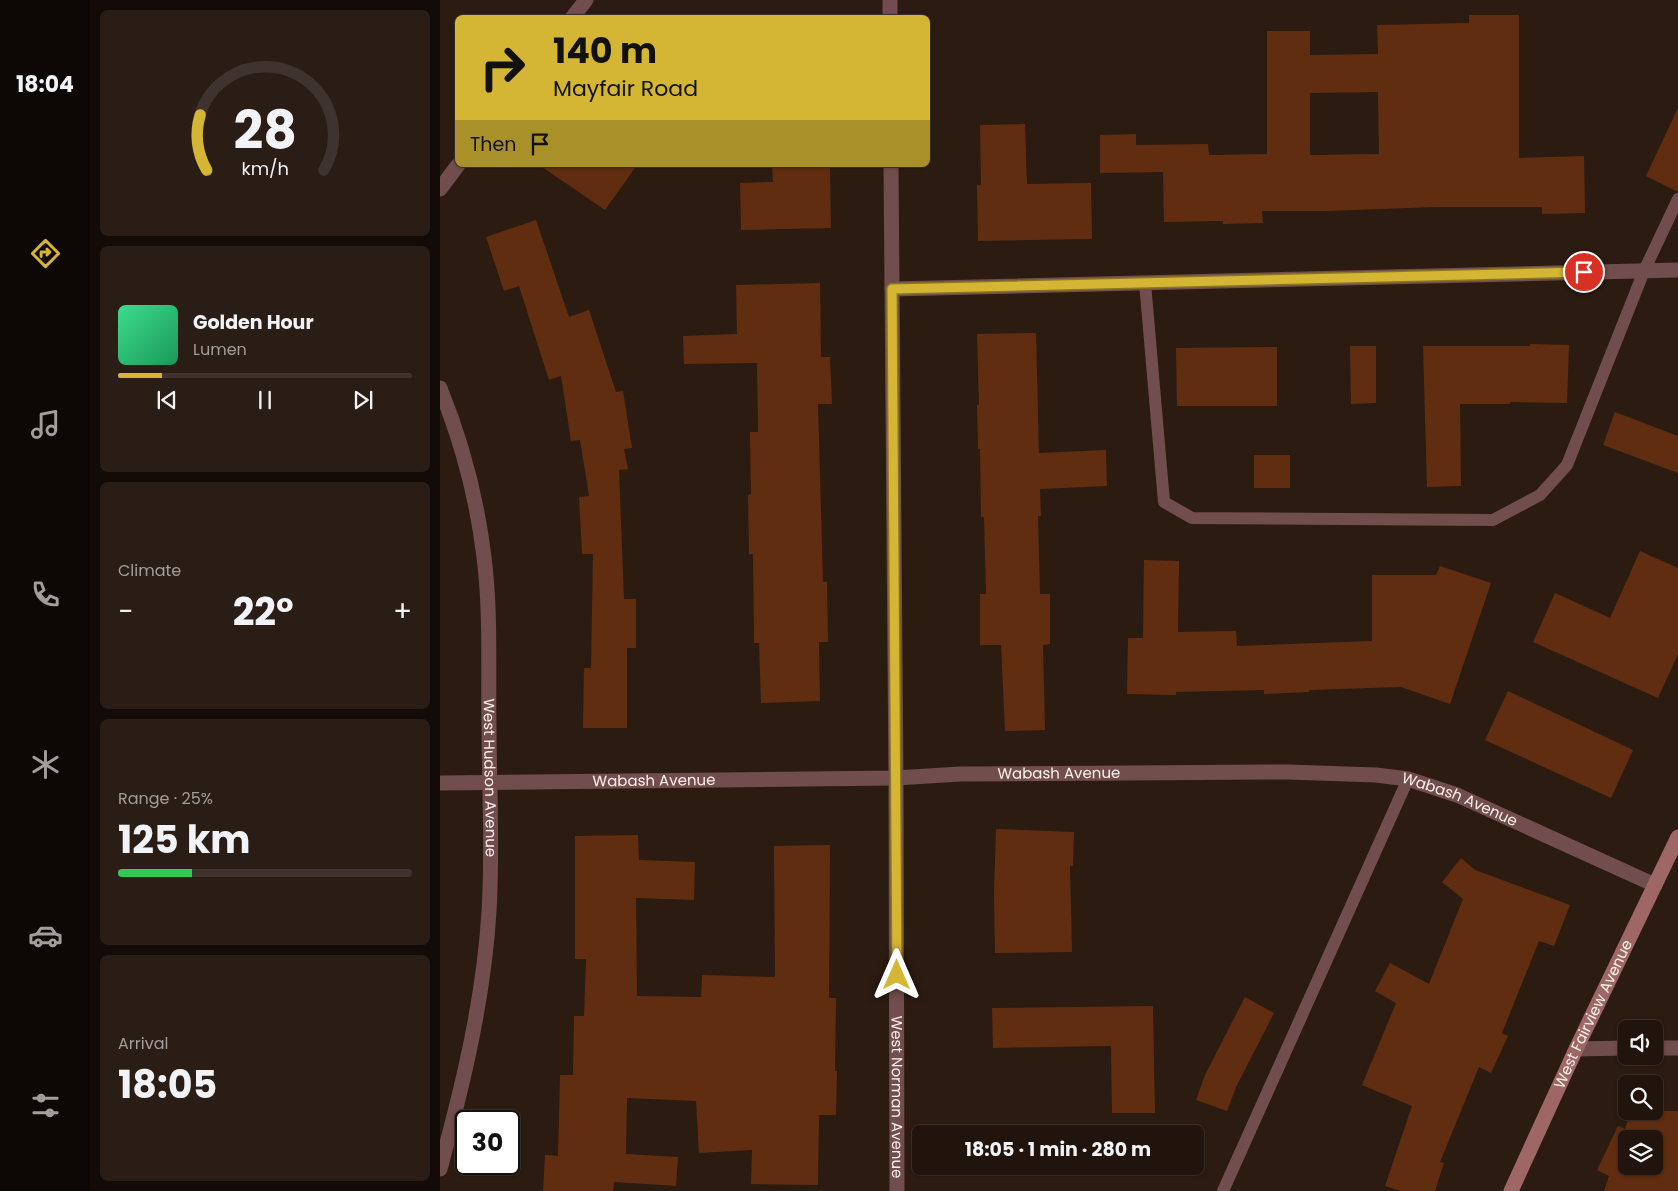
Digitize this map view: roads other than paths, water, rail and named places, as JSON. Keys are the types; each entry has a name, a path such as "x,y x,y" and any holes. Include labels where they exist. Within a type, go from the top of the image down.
{"street":[{"path":"574,15 586,0"},
{"path":"890,0 890,15"},
{"path":"440,189 456,167"},
{"name":"West Norman Avenue","path":"891,167 897,1191"},
{"path":"892,289 1678,270"},
{"name":"West Hudson Avenue","path":"440,388 454,423 476,504 484,558 488,604 491,838 489,912 482,981 463,1084 440,1169"},
{"name":"Wabash Avenue","path":"440,783 896,778 960,774 1288,772 1376,774 1408,779 1458,795 1655,885"},
{"name":"West Fairview Avenue","path":"1511,1191 1576,1049 1678,837"},
{"path":"1576,1049 1618,1048"},
{"path":"1663,1048 1678,1048"}],"lane":[{"path":"1145,284 1164,502 1192,518 1493,520 1540,495 1567,465 1644,270 1678,199"},
{"path":"1223,1191 1408,779"}]}
